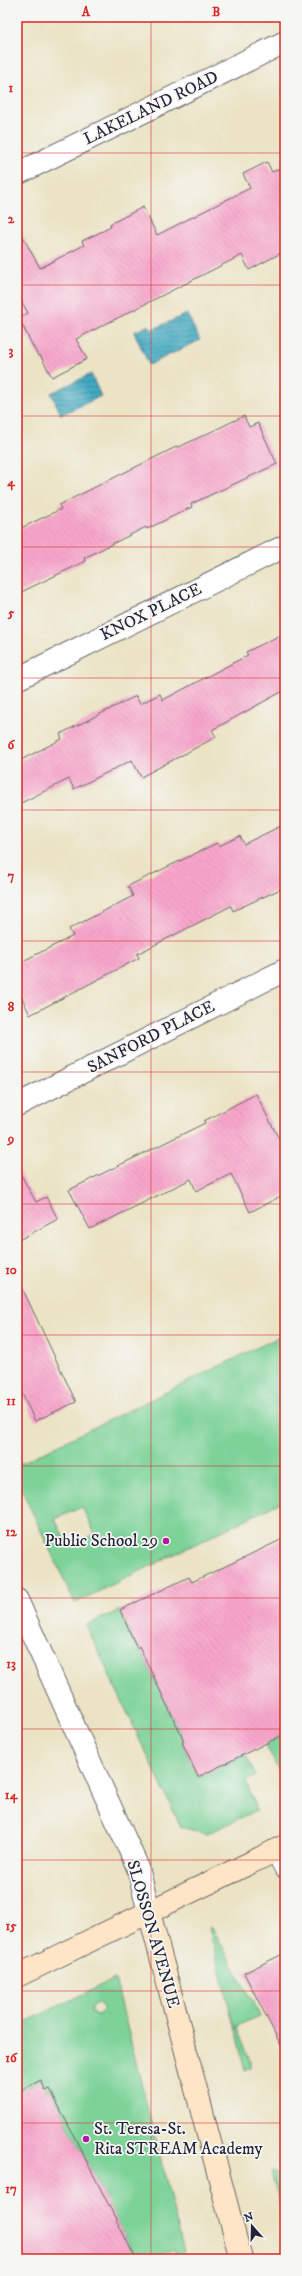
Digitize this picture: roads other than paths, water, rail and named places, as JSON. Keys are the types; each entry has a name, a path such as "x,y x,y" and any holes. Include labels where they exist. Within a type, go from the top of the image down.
{"main road":[{"path":"17,1976 149,1912 282,1854"},
{"name":"SLOSSON AVENUE","path":"149,1912 241,2259"}],"street":[{"name":"LAKELAND ROAD","path":"17,174 285,42"},
{"name":"KNOX PLACE","path":"17,679 285,546"},
{"name":"SANFORD PLACE","path":"17,1105 285,970"},
{"name":"SLOSSON AVENUE","path":"17,1600 138,1868 149,1912"}],"water":[{"path":"187,314 200,340 149,365 134,332 149,325 151,330"},
{"path":"91,374 101,396 61,415 51,393"}],"place":[{"name":"Public School 29","path":"166,1541"},
{"name":"St. Teresa-St. Rita STREAM Academy","path":"86,2139"}]}
